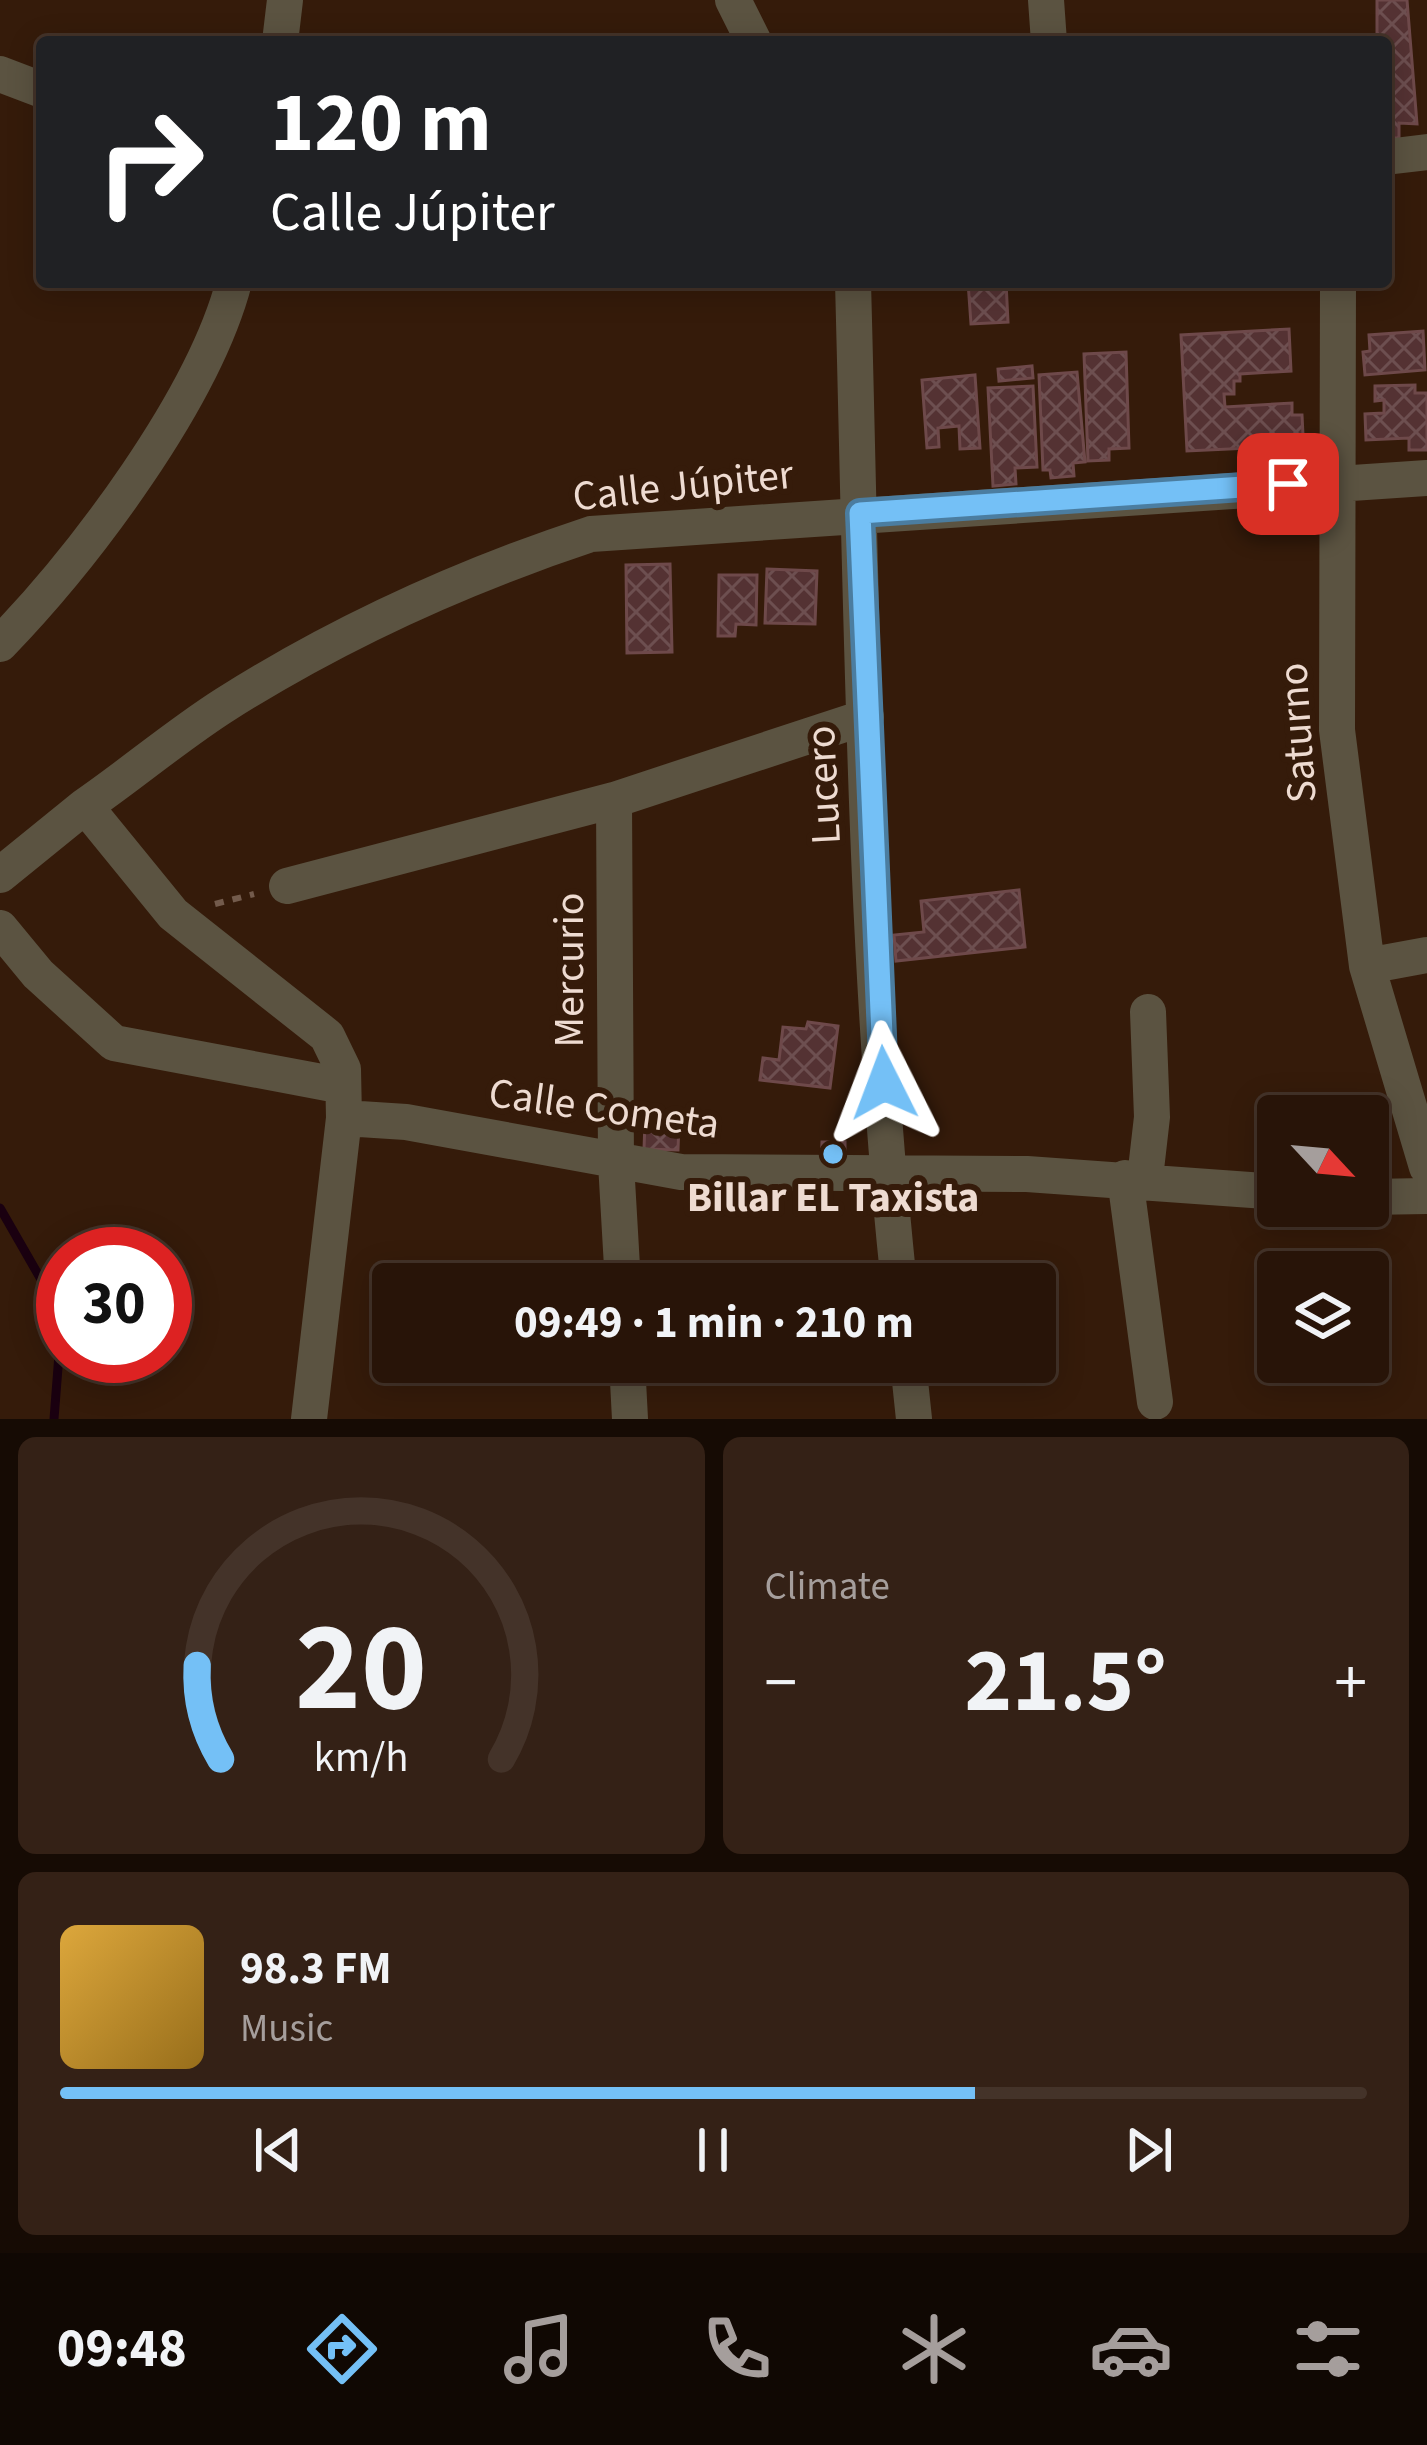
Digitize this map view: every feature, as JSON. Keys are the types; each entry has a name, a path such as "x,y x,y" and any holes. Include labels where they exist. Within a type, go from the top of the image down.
{"street":[{"path":"281,36 285,0"},
{"path":"733,0 751,36"},
{"path":"1046,0 1049,36"},
{"path":"0,74 36,88"},
{"path":"1392,156 1427,152"},
{"path":"0,644 62,575 185,401 223,323 232,288"},
{"name":"Lucero","path":"853,288 866,717 888,1175 897,1263"},
{"name":"Saturno","path":"1338,288 1337,730 1367,966 1427,1167"},
{"name":"Calle Júpiter","path":"0,875 226,704 481,571 591,534 1336,480 1427,478"},
{"path":"287,886 614,800 866,717"},
{"name":"Mercurio","path":"614,800 621,1263"},
{"path":"86,806 173,914 327,1036 343,1069 344,1102 309,1419"},
{"name":"Calle Cometa","path":"0,928 38,974 114,1043 344,1102 406,1123 681,1172 1135,1178 1257,1190"},
{"path":"1367,966 1427,955"},
{"path":"1148,1012 1152,1117 1135,1178 1155,1402"},
{"path":"1389,1197 1427,1196"},
{"path":"628,1383 630,1419"},
{"path":"910,1383 914,1419"}],"path":[{"path":"173,914 287,886"}],"building":[{"path":"1377,0 1407,0 1417,124 1399,123 1399,138 1392,138 1392,36 1377,36"},
{"path":"968,288 1006,288 1008,322 971,324"},
{"path":"1289,329 1291,371 1240,374 1240,381 1234,381 1234,394 1224,394 1225,407 1292,403 1292,415 1302,415 1303,435 1293,435 1293,446 1187,451 1181,335"},
{"path":"1423,331 1425,370 1365,375 1363,352 1370,351 1369,335"},
{"path":"1126,352 1129,448 1109,449 1109,460 1088,461 1084,354"},
{"path":"1032,366 1033,378 999,381 998,369"},
{"path":"1077,372 1085,462 1073,463 1074,476 1051,478 1050,470 1043,470 1039,375"},
{"path":"975,375 980,448 960,449 959,426 938,428 939,447 927,448 922,380"},
{"path":"1415,385 1415,393 1427,393 1427,450 1409,450 1409,438 1366,440 1365,414 1384,413 1384,400 1375,401 1375,386"},
{"path":"1033,386 1037,467 1015,468 1016,484 993,486 988,388"},
{"path":"670,564 672,652 627,653 626,565"},
{"path":"767,569 817,571 815,624 765,623"},
{"path":"719,575 757,575 756,625 736,624 735,636 718,636"},
{"path":"1019,890 1025,947 896,961 894,935 924,932 921,901"},
{"path":"808,1022 838,1026 830,1088 760,1080 763,1058 779,1060 783,1027 806,1029"},
{"path":"645,1122 679,1124 678,1150 644,1149"},
{"name":"Billar EL Taxista","path":"822,1142 845,1142 845,1167 821,1166"}],"waterway":[{"path":"0,1208 62,1316 54,1419"}],"place":[{"name":"Billar EL Taxista","path":"833,1154"}],"route":[{"path":"884,1083 860,513 1288,484"}]}
